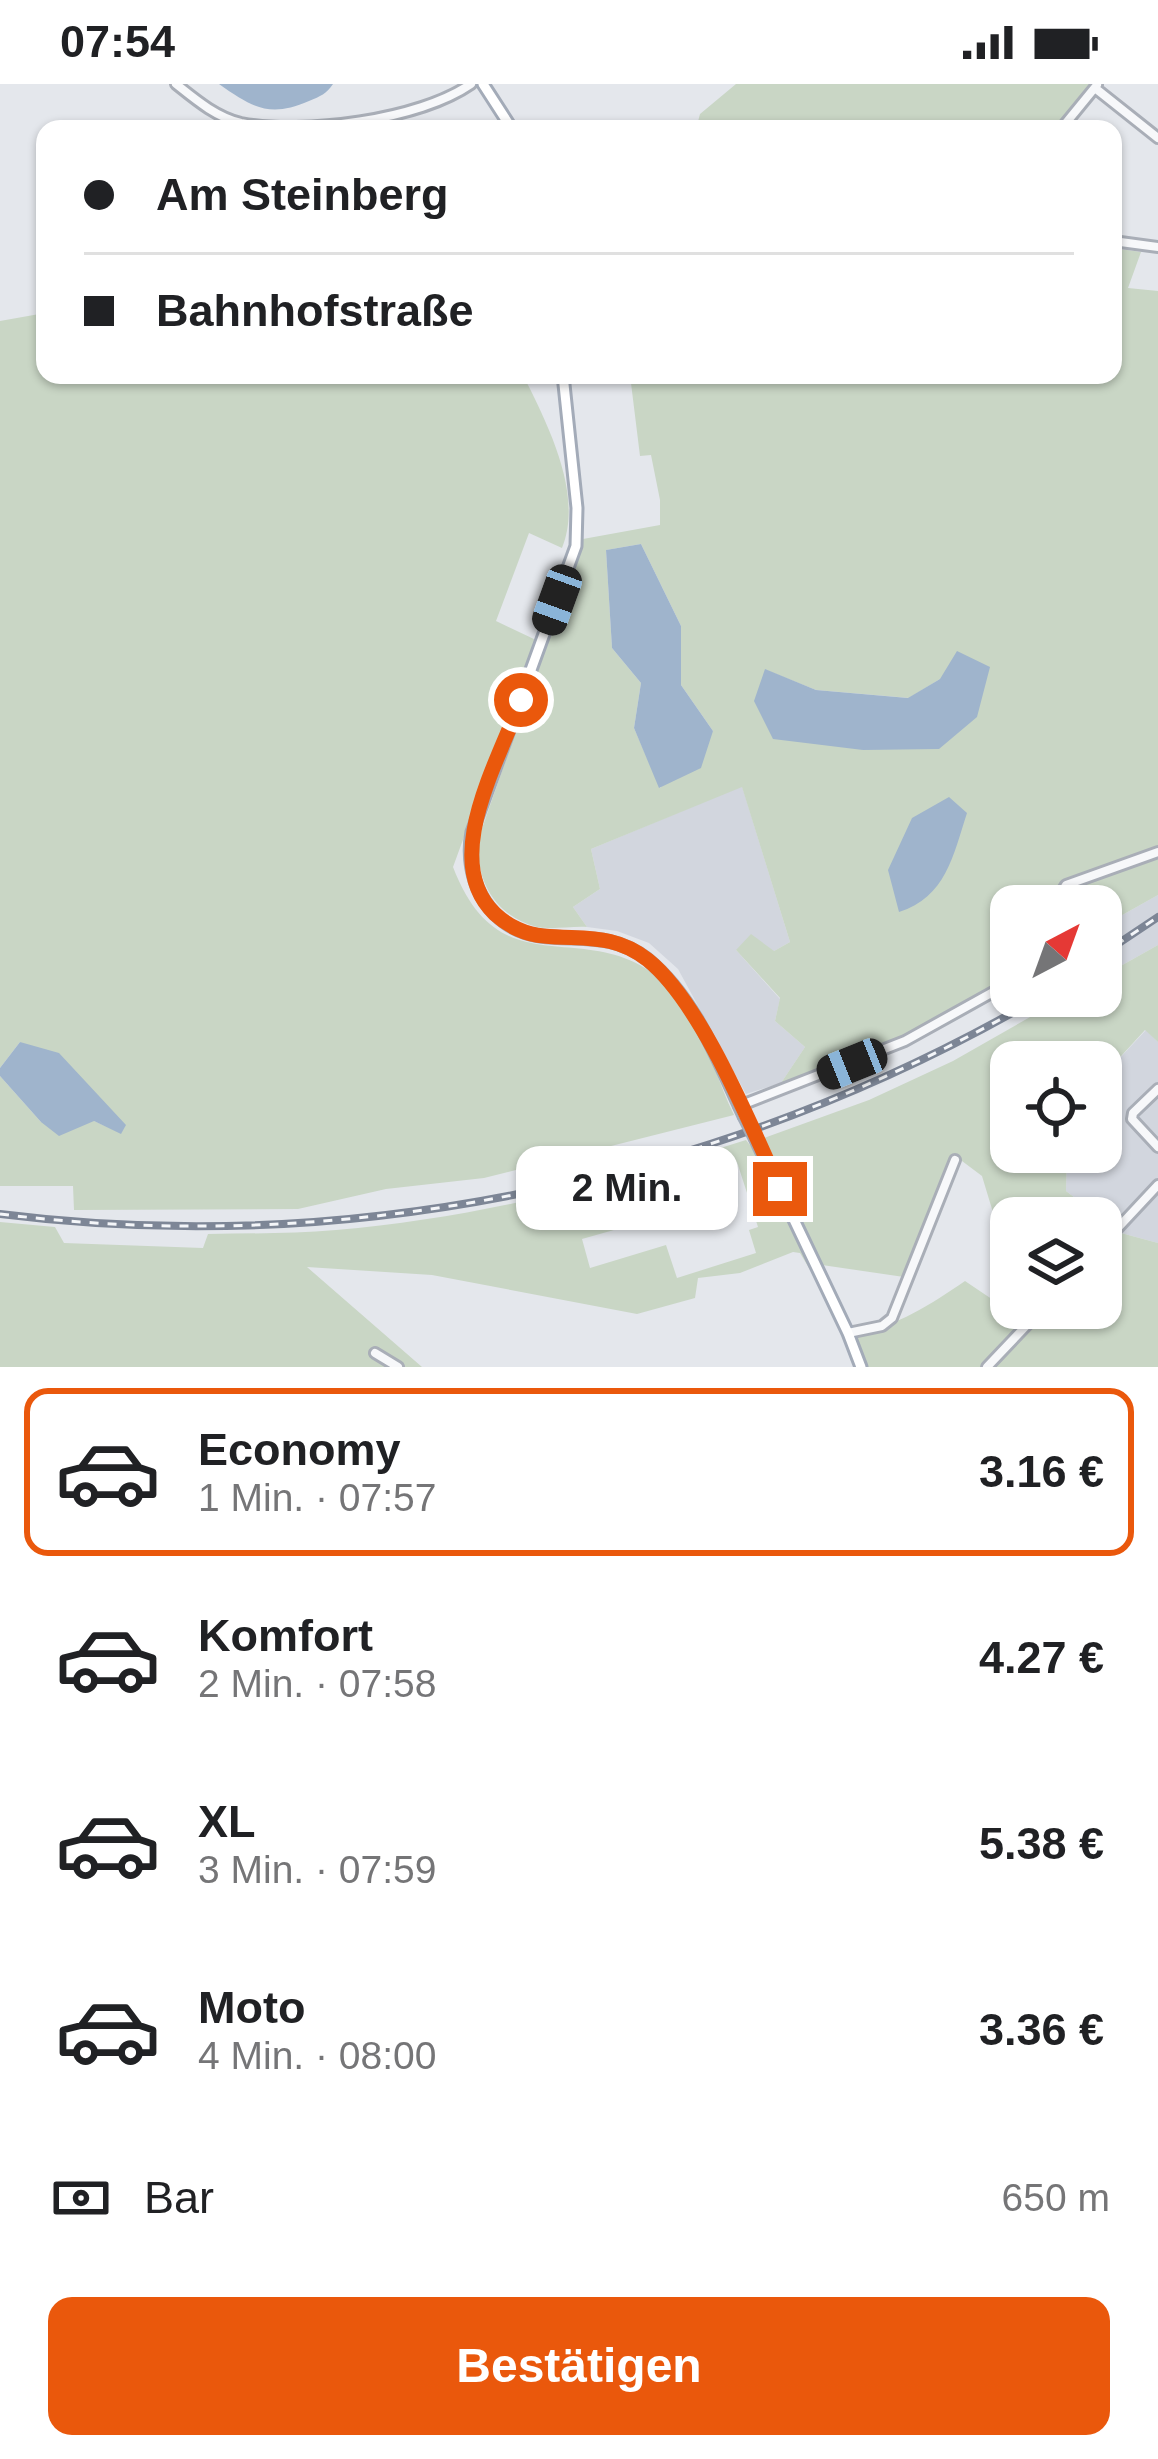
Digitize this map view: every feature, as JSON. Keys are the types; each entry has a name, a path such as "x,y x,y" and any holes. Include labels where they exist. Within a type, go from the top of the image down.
{"main road":[{"path":"483,84 506,120"},
{"path":"564,384 578,520 576,546 472,832 472,875 487,906 513,927 544,936 603,938 649,961 688,1003 861,1367"}],"street":[{"path":"176,84 226,118 241,120"},
{"path":"359,120 435,103 471,84"},
{"path":"1068,120 1096,86 1158,138"},
{"path":"1122,242 1158,247"},
{"path":"1070,885 1158,851"},
{"path":"742,1111 905,1042 990,994"},
{"path":"1158,1090 1132,1119 1158,1148"},
{"path":"848,1333 882,1326 892,1318 955,1160"},
{"path":"1122,1224 1158,1185"},
{"path":"987,1367 1022,1329"},
{"path":"375,1353 398,1367"}],"shaded area":[{"path":"742,786 790,942 774,951 736,950 780,999 775,1021 805,1047 781,1083 746,1094 678,969 649,943 617,931 587,927 573,907 600,889 591,849"},
{"path":"1158,895 1158,945 1122,965 1122,915"},
{"path":"1146,1030 1158,1042 1158,1243 1122,1233 1122,1197 1074,1197 1066,1191 1066,1173 1122,1173 1122,1056"}],"green space":[{"path":"736,84 1092,84 1065,120 698,120"},
{"path":"1122,249 1141,252 1128,288 1158,291 1158,895 1122,915 1122,885 990,885 990,991 883,1046 781,1083 805,1047 775,1021 780,998 736,950 751,934 774,951 790,942 742,787 591,849 600,889 573,907 587,927 537,927 509,914 484,881 479,837 583,539 660,525 651,455 640,456 631,384 1122,384","holes":["641,544 681,626 681,685 713,731 660,788 634,728 641,683 612,648 606,550","766,670 816,690 909,698 940,679 863,750"]},
{"path":"36,315 36,384 527,384 560,459 568,527 562,548 529,533 496,621 536,640 453,867 473,905 496,929 521,941 606,953 636,963 666,984 698,1029 734,1115 484,1178 386,1189 298,1209 74,1210 73,1186 0,1186 0,1076 41,1122 94,1121 121,1133 125,1126 101,1100 20,1042 0,1068 0,321"},
{"path":"1158,945 1158,1042 1145,1030 1122,1055 1122,1041 990,1041 990,1173 1066,1173 1066,1191 1074,1197 990,1197 990,1202 982,1176 954,1155 904,1277 822,1265 764,1138 869,1100 953,1061 1030,1017 1122,1017 1122,965"},
{"path":"746,1140 761,1159 812,1267 793,1252 740,1273 698,1278 695,1298 637,1314 432,1275 307,1267 422,1367 0,1367 0,1222 55,1227 64,1243 203,1248 208,1234 336,1230 492,1208","holes":["737,1162 758,1227 749,1230 756,1253 677,1278 666,1245 590,1268 582,1239 660,1217 649,1189"]},
{"path":"1122,1233 1158,1243 1158,1367 866,1367 856,1335 913,1313 965,1281 990,1298 990,1329 1122,1329"}],"water":[{"path":"219,84 333,84 313,99 272,109 252,104"},
{"path":"641,544 681,626 681,685 713,731 701,768 659,788 634,728 641,683 612,648 606,550"},
{"path":"957,651 990,667 977,717 939,749 863,750 773,739 754,701 765,669 816,690 908,698 940,679"},
{"path":"949,797 967,813 952,859 927,896 899,912 888,870 912,818"},
{"path":"20,1042 59,1053 126,1125 121,1134 94,1121 59,1136 41,1122 0,1076 0,1068"}],"railway":[{"path":"1122,941 1158,917"},
{"path":"0,1214 135,1225 270,1224 405,1213 539,1190 670,1156 798,1113 923,1059 1002,1017"}],"route":[{"path":"521,700 472,832 470,867 478,892 513,927 544,936 609,939 639,954 667,978 693,1011 780,1189"}]}
